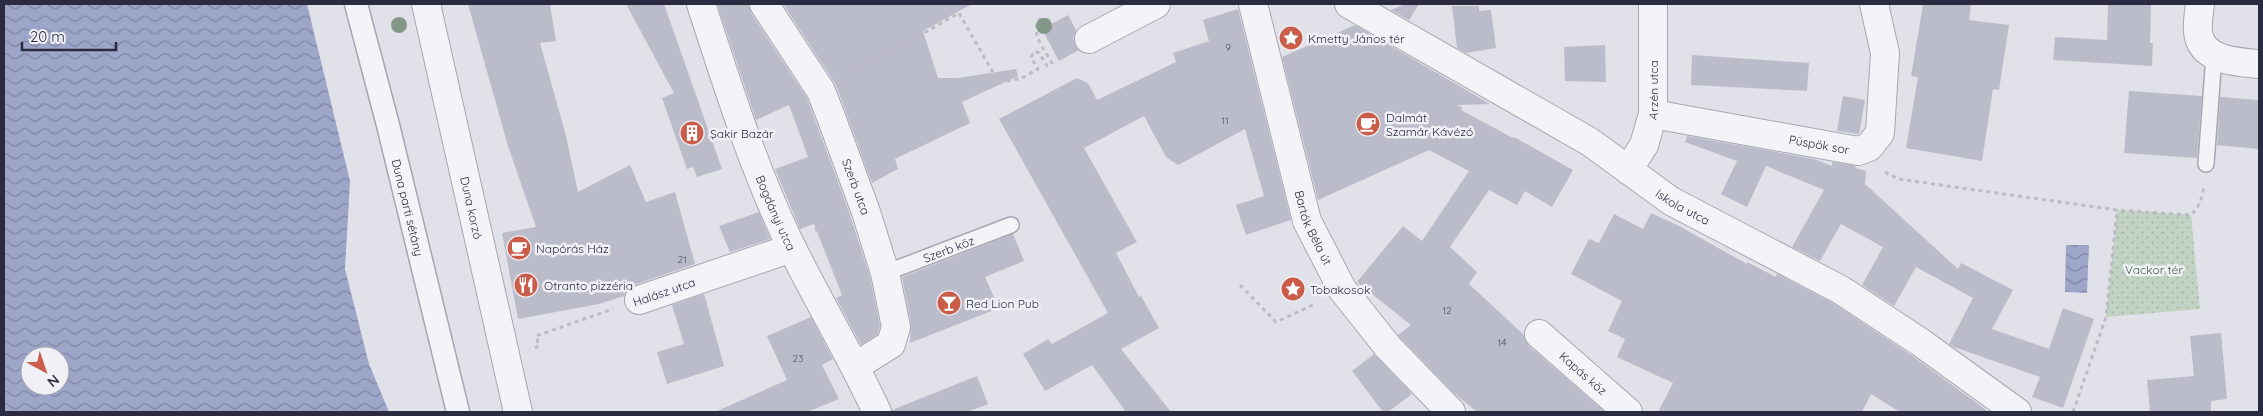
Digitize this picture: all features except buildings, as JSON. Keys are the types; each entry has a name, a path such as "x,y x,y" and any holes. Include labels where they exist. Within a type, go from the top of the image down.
{"street":[{"name":"Duna parti sétány","path":"356,4 388,125 458,412"},
{"name":"Duna korzó","path":"426,4 518,412"},
{"name":"Bogdányi utca","path":"701,4 748,148 790,244 856,366 877,412"},
{"name":"Szerb utca","path":"764,4 821,91 866,212 885,273 896,327 891,344 856,366"},
{"path":"1090,39 1156,4"},
{"name":"Bartók Béla út","path":"1253,4 1307,221 1342,289 1388,347 1451,412"},
{"name":"Iskola utca","path":"1349,4 1590,142 1670,201 1840,290 1920,342 2017,412"},
{"name":"Arzén utca","path":"1628,170 1644,145 1653,114 1653,4"},
{"path":"1869,147 1880,133 1884,53 1874,4"},
{"path":"2200,4 2198,33 2202,45 2214,56 2231,62 2259,64"},
{"name":"Püspök sor","path":"1653,114 1858,151 1869,147"},
{"name":"Halász utca","path":"639,300 790,244"},
{"name":"Kapás köz","path":"1539,334 1628,412"},
{"path":"1388,347 1405,382 1428,412"}],"lane":[{"path":"2206,164 2214,56"},
{"name":"Szerb köz","path":"885,273 1011,225"}],"path":[{"path":"821,91 959,13 999,83 1022,78 1038,69 1031,57 1035,51 1039,53 1047,66 1052,63 1036,35 1035,26 1039,20 1045,18 1053,23"},
{"path":"1869,147 1881,169 1898,179 2117,210 2192,215 2198,209 2202,198 2206,164"},
{"path":"2073,412 2106,317 2117,210"},
{"path":"790,244 866,212"},
{"path":"1240,285 1276,322 1307,309"},
{"name":"Halász utca","path":"536,336 639,300"}],"green space":[{"name":"Vackor tér","path":"2117,210 2191,215 2200,309 2106,317"}],"water":[{"path":"4,4 307,4 350,181 345,269 369,364 389,412 4,412"},
{"path":"2066,245 2089,245 2087,293 2065,292"}],"place":[{"name":"Kmetty János tér","path":"1291,38"},
{"name":"Dalmát Szamár Kávézó","path":"1368,124"},
{"name":"Şakir Bazár","path":"692,133"},
{"name":"Napórás Ház","path":"519,248"},
{"name":"Otranto pizzéria","path":"526,285"},
{"name":"Tobakosok","path":"1293,289"},
{"name":"Red Lion Pub","path":"949,303"}]}
